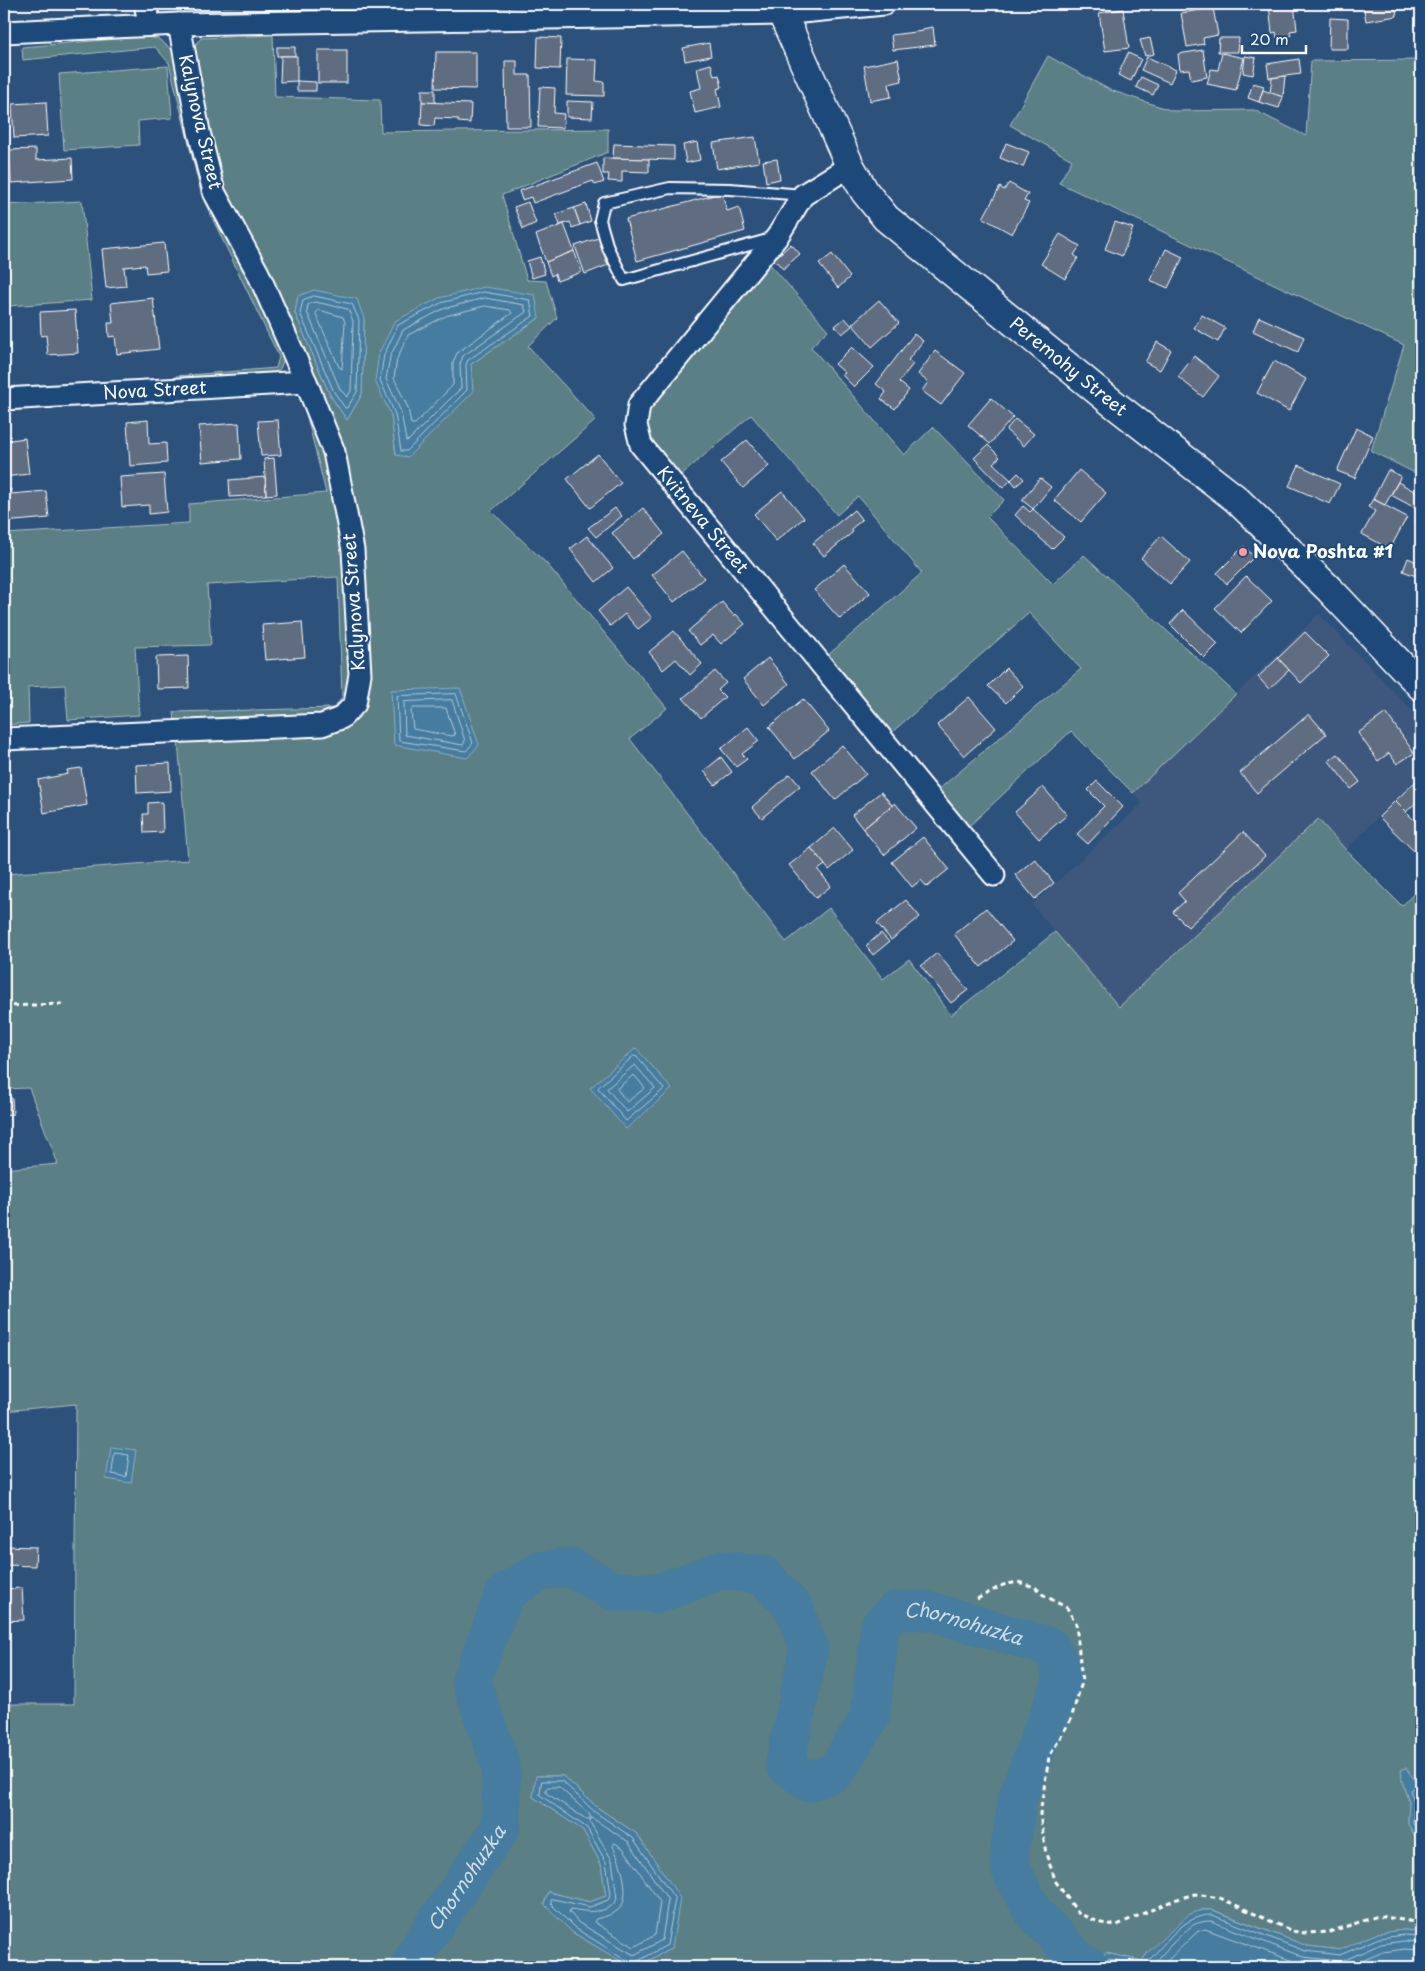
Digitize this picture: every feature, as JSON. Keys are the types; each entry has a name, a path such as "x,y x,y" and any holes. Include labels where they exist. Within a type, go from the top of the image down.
{"main road":[{"name":"Peremohy Street","path":"780,9 850,166 865,192 886,218 1110,401 1236,499 1330,590 1421,686"}],"street":[{"path":"145,4 150,25"},
{"path":"4,32 179,24 780,9 884,4"},
{"name":"Kalynova Street","path":"4,739 322,725 341,718 355,704 360,674 353,550 334,452 306,382 258,273 214,192 199,132 179,24"},
{"name":"Kvitneva Street","path":"850,166 803,195 777,237 639,405 636,425 641,444 994,875"},
{"name":"Nova Street","path":"4,399 306,382"}],"lane":[{"path":"777,237 624,280 608,248 600,220 604,203 670,188 730,189 803,195"}],"path":[{"path":"4,1006 62,1004"},
{"path":"977,1599 1003,1585 1018,1582 1035,1588 1042,1594 1068,1608 1076,1622 1082,1682 1071,1719 1049,1757 1040,1814 1046,1854 1056,1882 1078,1913 1101,1923 1117,1925 1174,1900 1195,1894 1220,1898 1292,1931 1305,1933 1329,1932 1378,1916 1421,1923"}],"shaded area":[{"path":"1319,614 1421,720 1421,773 1346,850 1318,820 1119,1007 1032,905 1142,803 1133,793"}],"green space":[{"path":"154,4 284,4 284,6 155,8"},
{"path":"273,35 275,97 380,100 381,132 608,129 608,152 502,195 527,280 546,281 557,318 528,346 596,420 491,511 547,564 667,708 630,739 786,942 829,908 883,979 909,959 951,1015 1055,932 1119,1007 1318,819 1402,906 1421,886 1421,1789 1415,1779 1402,1781 1409,1801 1408,1824 1421,1846 1421,1931 1404,1930 1378,1933 1341,1950 1307,1946 1213,1910 1202,1910 1148,1952 1142,1961 1106,1953 1096,1963 1087,1959 1082,1967 636,1967 672,1948 637,1834 598,1808 563,1776 537,1776 533,1797 583,1830 601,1864 606,1896 590,1902 548,1892 572,1932 631,1967 4,1967 4,1704 74,1704 76,1404 4,1411 4,1169 58,1164 29,1088 4,1089 4,874 188,860 178,741 361,707 340,450 220,190 190,51 201,38","holes":["298,296 364,319 362,394 347,420 330,395 295,313","539,318 471,364 396,455 391,415"]},
{"path":"140,37 157,38 175,52 252,275 285,356 280,369 269,377 176,381 176,376 276,368 279,357 202,197 169,63 155,47 23,60 22,47"},
{"path":"1048,56 1110,90 1173,111 1254,110 1306,136 1311,61 1421,60 1421,476 1371,451 1404,345 1059,183 1072,160 1010,125"},
{"path":"168,66 172,118 138,121 139,145 64,150 59,74"},
{"path":"82,201 92,300 9,306 4,205"},
{"path":"768,262 828,330 811,347 904,455 933,427 1004,500 987,517 1053,584 1084,555 1236,694 1133,793 1071,731 968,827 938,790 1081,669 1029,613 891,733 827,656 922,573 858,496 837,515 751,415 679,477 650,440 645,425 648,409"},
{"path":"302,397 328,453 348,551 355,674 349,701 320,719 175,723 174,712 334,708 342,698 338,577 207,585 211,645 135,647 139,715 68,720 65,685 28,687 29,723 4,725 4,534 189,523 189,504 326,493"}],"water":[{"path":"485,287 535,295 539,318 471,364 473,392 408,457 396,455 391,415 375,381 379,353 395,321 439,298"},
{"path":"314,290 357,299 364,319 362,394 347,420 330,395 295,313 298,296"},
{"path":"460,688 479,745 467,758 394,745 391,690"},
{"path":"636,1048 672,1089 626,1129 590,1088"},
{"path":"111,1447 136,1450 131,1483 106,1479"},
{"path":"1406,1768 1421,1789 1421,1846 1408,1824 1409,1801 1402,1781 1401,1769"},
{"path":"536,1776 563,1776 598,1808 637,1834 680,1898 672,1948 636,1967 631,1967 572,1932 544,1904 548,1892 590,1902 606,1896 601,1864 583,1830 533,1797"},
{"path":"1202,1910 1212,1910 1307,1946 1340,1950 1378,1933 1404,1930 1421,1931 1421,1967 1082,1967 1087,1959 1096,1963 1106,1953 1142,1961 1148,1952 1188,1915"}],"building":[{"path":"48,4 99,4 99,6 48,7"},
{"path":"1269,4 1294,4 1297,30 1290,31 1291,36 1277,38 1276,32 1272,33"},
{"path":"1363,4 1395,4 1397,16 1366,21"},
{"path":"1213,8 1218,35 1203,38 1204,44 1187,47 1181,13"},
{"path":"1123,9 1129,48 1105,51 1099,13"},
{"path":"1330,18 1348,19 1348,49 1329,49"},
{"path":"933,27 935,45 893,50 891,35 923,31 922,29"},
{"path":"538,37 561,38 560,69 537,68"},
{"path":"1150,38 1154,54 1145,56 1140,40"},
{"path":"1219,38 1239,38 1238,52 1218,52"},
{"path":"709,43 711,56 685,61 683,48"},
{"path":"277,47 295,47 295,56 277,56"},
{"path":"318,50 347,50 347,83 318,83"},
{"path":"1203,50 1207,77 1191,80 1189,69 1180,70 1178,54"},
{"path":"436,52 476,52 476,89 435,88"},
{"path":"1128,53 1141,59 1131,81 1118,75"},
{"path":"1222,53 1244,58 1236,90 1207,84 1211,69 1218,70"},
{"path":"281,56 297,56 297,81 280,82"},
{"path":"1245,56 1256,58 1253,75 1243,73"},
{"path":"1147,57 1176,70 1170,83 1141,70"},
{"path":"567,59 597,60 596,81 604,82 604,96 566,95"},
{"path":"898,59 902,81 889,84 891,97 870,101 864,66"},
{"path":"1299,59 1301,74 1269,78 1267,64"},
{"path":"505,61 517,61 517,75 530,75 531,127 506,127"},
{"path":"711,64 714,76 719,75 722,87 717,89 721,107 695,113 690,91 701,88 697,68"},
{"path":"1285,76 1283,97 1270,93 1272,78"},
{"path":"1141,77 1158,85 1153,95 1136,87"},
{"path":"297,81 316,82 316,91 297,91"},
{"path":"1253,83 1264,86 1259,102 1248,98"},
{"path":"540,87 555,88 554,113 564,114 563,128 538,127"},
{"path":"422,90 435,90 435,103 422,102"},
{"path":"1263,90 1283,97 1279,108 1259,102"},
{"path":"567,101 593,102 592,118 567,117"},
{"path":"46,102 48,136 14,138 12,104"},
{"path":"422,102 471,104 470,123 458,122 458,119 435,118 434,126 421,125"},
{"path":"755,137 759,162 717,169 713,143"},
{"path":"697,142 700,160 686,163 683,145"},
{"path":"1006,143 1029,152 1023,167 1000,158"},
{"path":"614,144 674,146 674,160 613,158"},
{"path":"36,149 36,160 72,158 73,179 11,183 9,150"},
{"path":"603,158 649,159 649,172 622,171 622,182 608,181 609,174 603,174"},
{"path":"777,159 780,179 766,182 763,161"},
{"path":"597,163 604,182 595,185 593,181 533,203 531,197 522,200 519,191"},
{"path":"1009,183 1028,194 1024,201 1029,203 1012,234 983,218 1000,187 1004,190"},
{"path":"722,193 727,211 739,207 745,231 637,261 626,219"},
{"path":"528,202 536,223 523,229 514,207"},
{"path":"586,204 591,221 580,225 574,208"},
{"path":"574,208 580,225 572,228 570,222 560,225 556,214"},
{"path":"1115,222 1133,228 1122,256 1105,249"},
{"path":"564,224 574,251 546,262 536,235"},
{"path":"1060,234 1080,246 1074,255 1078,258 1065,279 1041,264"},
{"path":"598,238 608,265 585,274 575,246"},
{"path":"164,243 167,271 146,273 145,265 124,267 126,286 106,288 102,249"},
{"path":"791,244 800,254 783,269 774,259"},
{"path":"1166,249 1183,257 1168,288 1150,280"},
{"path":"574,251 582,272 557,281 555,274 551,276 546,262"},
{"path":"832,254 850,277 838,288 819,264"},
{"path":"540,257 545,274 532,278 527,261"},
{"path":"153,298 159,349 117,354 115,336 109,337 108,323 113,323 111,303"},
{"path":"879,300 899,323 872,347 852,324"},
{"path":"75,310 78,353 48,355 46,335 41,336 40,312"},
{"path":"1202,315 1225,328 1218,342 1194,328"},
{"path":"1259,317 1304,337 1298,352 1253,331"},
{"path":"845,318 852,326 842,334 835,326"},
{"path":"914,334 923,341 908,360 913,364 899,382 909,390 895,409 881,399 886,392 876,384"},
{"path":"1157,342 1171,350 1160,370 1145,362"},
{"path":"852,347 874,367 854,387 842,375 845,373 835,364"},
{"path":"935,351 965,373 941,405 922,391 928,382 918,374"},
{"path":"1194,356 1219,376 1203,397 1178,377"},
{"path":"1274,361 1306,379 1289,411 1257,393"},
{"path":"991,398 1013,417 990,444 968,425"},
{"path":"1015,419 1034,434 1024,446 1006,430"},
{"path":"148,420 149,444 166,443 167,463 130,466 127,422"},
{"path":"278,420 281,455 261,456 258,421"},
{"path":"239,423 241,459 202,462 199,426"},
{"path":"1356,428 1373,436 1355,478 1337,471"},
{"path":"25,438 29,474 4,477 4,441"},
{"path":"747,440 769,466 743,488 721,462"},
{"path":"988,445 1000,457 993,463 1011,480 1003,488 974,458"},
{"path":"598,454 621,483 590,508 567,479"},
{"path":"274,458 277,494 266,495 264,459"},
{"path":"1299,465 1340,484 1330,504 1289,486"},
{"path":"1079,470 1106,493 1081,522 1054,500"},
{"path":"1388,470 1401,476 1385,505 1373,499"},
{"path":"1018,473 1024,479 1016,486 1011,480"},
{"path":"164,474 167,512 149,514 149,505 122,507 120,477"},
{"path":"265,477 266,495 230,497 229,480"},
{"path":"1040,478 1051,487 1033,509 1022,500"},
{"path":"1398,482 1421,495 1421,511 1391,495"},
{"path":"11,489 11,494 46,491 49,518 4,522 4,490"},
{"path":"782,491 804,518 776,541 754,514"},
{"path":"1373,499 1407,517 1390,549 1362,534 1375,511 1368,507"},
{"path":"1023,506 1030,512 1033,509 1064,537 1052,549 1015,515"},
{"path":"615,508 622,516 596,537 588,528"},
{"path":"643,508 664,534 633,559 612,533"},
{"path":"854,510 862,520 851,529 853,532 824,556 813,543"},
{"path":"1421,511 1421,525 1415,522"},
{"path":"587,536 613,568 596,582 570,549"},
{"path":"1161,536 1190,562 1170,584 1141,558"},
{"path":"1244,546 1254,557 1227,584 1217,573"},
{"path":"682,551 704,578 674,602 652,575"},
{"path":"1408,558 1421,564 1421,578 1403,571"},
{"path":"844,564 870,593 840,619 814,590"},
{"path":"1246,576 1272,601 1241,633 1215,608"},
{"path":"626,587 652,618 638,629 625,614 610,626 598,611"},
{"path":"722,602 734,616 736,614 745,624 721,644 713,635 700,645 688,631"},
{"path":"1183,610 1218,644 1204,658 1170,624"},
{"path":"302,622 305,657 265,660 262,625"},
{"path":"674,631 702,664 690,675 676,659 663,670 649,652"},
{"path":"1305,632 1329,656 1301,683 1278,658"},
{"path":"188,656 189,688 157,689 156,657"},
{"path":"768,658 789,684 764,705 743,679"},
{"path":"1278,658 1289,670 1269,689 1258,677"},
{"path":"1006,668 1023,686 1006,703 988,686"},
{"path":"715,671 726,683 718,690 725,697 701,718 683,698"},
{"path":"969,697 996,728 964,756 937,725"},
{"path":"803,699 829,731 795,759 769,727"},
{"path":"1386,713 1414,753 1397,764 1389,753 1378,761 1358,733"},
{"path":"1309,714 1326,734 1257,793 1240,773"},
{"path":"748,727 759,741 742,754 747,759 736,767 721,749"},
{"path":"842,745 866,774 835,800 812,771"},
{"path":"1338,754 1360,782 1351,789 1329,761"},
{"path":"721,757 732,772 715,785 704,771"},
{"path":"170,763 171,791 137,793 136,765"},
{"path":"81,768 87,805 44,813 38,780 68,774 67,770"},
{"path":"790,774 800,786 762,818 752,807"},
{"path":"1417,780 1421,784 1421,798 1406,812 1395,801"},
{"path":"1097,781 1123,807 1088,844 1077,834 1104,806 1088,790"},
{"path":"1043,787 1067,815 1039,839 1015,812"},
{"path":"881,792 892,805 863,829 852,815"},
{"path":"1395,801 1421,827 1421,848 1416,853 1379,817"},
{"path":"162,802 163,832 144,833 143,814 148,814 148,803"},
{"path":"895,803 916,828 884,855 863,829"},
{"path":"835,828 853,850 829,870 811,848"},
{"path":"1243,832 1265,856 1188,927 1173,912 1185,901 1178,893"},
{"path":"923,837 949,869 927,887 921,880 912,887 892,862"},
{"path":"811,848 825,865 818,870 831,886 816,898 789,865"},
{"path":"1035,859 1054,883 1035,899 1015,875"},
{"path":"906,900 920,917 891,940 877,923"},
{"path":"986,908 1013,941 981,967 954,934"},
{"path":"881,933 889,942 873,955 866,946"},
{"path":"937,953 968,990 951,1003 921,966"},
{"path":"12,1098 13,1114 4,1115 4,1099"},
{"path":"4,1546 36,1547 35,1566 4,1565"},
{"path":"22,1588 24,1620 4,1621 4,1589"}],"waterway":[{"name":"Chornohuzka","path":"409,1967 425,1939 501,1827 501,1766 471,1681 505,1593 540,1571 570,1567 613,1591 660,1593 721,1570 763,1575 794,1608 809,1648 785,1764 808,1782 835,1772 870,1717 880,1626 895,1611 926,1610 1050,1647 1059,1663 1062,1681 1018,1796 1010,1850 1011,1870 1034,1913 1081,1963 1089,1967"}],"place":[{"name":"Nova Poshta #1","path":"1243,552"}]}
